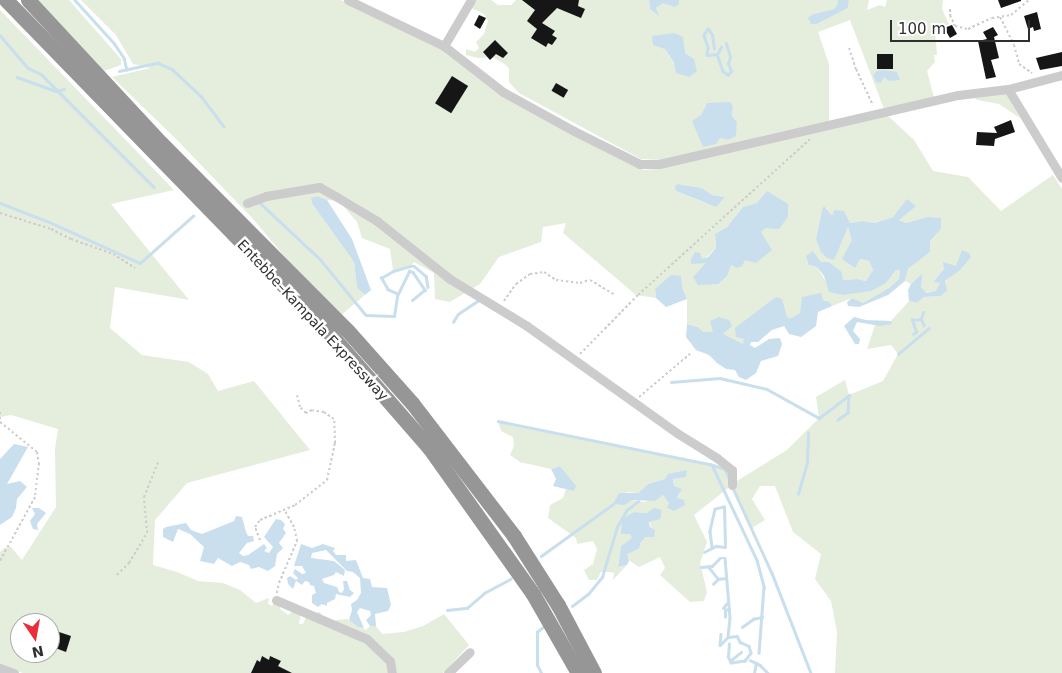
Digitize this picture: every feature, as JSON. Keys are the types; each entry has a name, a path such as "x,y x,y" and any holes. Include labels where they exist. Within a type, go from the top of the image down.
{"highway":[{"name":"Entebbe–Kampala Expressway","path":"6,0 324,328 430,449 533,594 578,673"},
{"name":"Entebbe–Kampala Expressway","path":"28,0 162,144 341,323 412,403 514,536 558,605 594,673"}],"street":[{"path":"348,0 444,46 503,92 640,164 659,164 958,95 1008,89 1062,75"},
{"path":"444,46 471,0"},
{"path":"1008,89 1062,178"},
{"path":"247,203 266,196 319,188 377,222 450,279 496,307 575,360 732,470 732,485"},
{"path":"276,600 366,638 390,661 392,673"},
{"path":"448,673 470,652"},
{"path":"0,668 14,673"}],"path":[{"path":"950,8 950,15 955,26 968,29 977,24 1011,15 1029,0"},
{"path":"1000,17 1014,45 1019,64 1031,71 1036,82"},
{"path":"849,48 856,69 878,114"},
{"path":"575,360 638,295 810,139"},
{"path":"0,213 113,254 135,268"},
{"path":"496,307 507,298 516,284 530,274 544,272 556,280 580,284 590,280 615,295"},
{"path":"634,402 690,354"},
{"path":"260,540 255,527 260,520 285,511 327,480 335,443 334,419 324,412 312,410 306,413 300,407 297,394"},
{"path":"0,412 0,422 37,452 39,463 35,496 0,561"},
{"path":"117,575 129,563 147,533 144,497 158,463"},
{"path":"276,600 279,583 296,541 294,527 285,511"}],"green space":[{"path":"38,0 69,0 121,59 121,65 101,72"},
{"path":"81,0 341,0 444,47 495,89 643,170 657,169 787,137 820,126 780,132 663,160 641,159 519,93 509,82 509,68 503,63 492,57 478,58 466,55 466,49 475,52 479,48 476,42 484,34 488,21 484,14 469,7 473,0 491,0 498,5 511,5 516,0 649,0 650,9 658,15 656,8 663,3 679,4 679,0 837,0 838,3 834,9 813,14 817,24 848,8 849,0 869,0 867,10 880,5 885,7 887,0 943,0 942,9 949,24 935,29 937,55 934,55 935,62 927,71 934,98 884,109 850,20 818,32 829,64 829,122 887,115 914,140 933,171 968,177 1001,211 1053,175 1062,189 1062,673 835,673 837,632 831,601 815,579 821,554 793,532 775,486 760,486 752,499 765,520 752,528 732,485 694,515 707,542 700,563 707,592 704,601 690,602 660,575 665,568 660,557 639,567 627,559 626,554 639,549 641,542 646,537 654,537 647,513 634,512 630,534 633,538 621,546 618,567 627,565 613,580 614,573 601,572 597,580 589,580 584,570 593,564 597,549 593,541 577,544 576,538 548,518 550,505 563,498 566,489 574,491 575,486 560,466 551,469 520,462 510,455 514,446 513,437 501,431 498,421 710,464 725,469 732,484 787,450 819,418 816,397 845,380 849,395 883,381 898,354 891,345 867,349 875,325 892,324 891,321 909,301 917,303 924,297 941,296 945,282 953,274 962,257 956,267 944,269 933,282 941,283 936,291 925,293 921,287 923,274 911,284 905,281 908,269 930,252 930,241 941,229 927,217 906,223 899,220 896,213 893,217 875,223 863,221 850,223 829,214 826,207 816,239 840,242 848,227 860,259 869,261 873,270 866,281 857,279 843,280 842,272 829,262 821,262 813,251 809,265 817,267 828,285 886,283 896,270 900,270 899,279 889,288 863,303 852,298 832,306 830,302 823,300 791,318 787,317 776,297 762,309 743,344 714,332 702,332 698,327 687,324 687,299 682,287 655,289 656,298 636,295 563,233 566,223 543,227 541,242 499,257 480,284 450,302 435,299 434,273 414,262 411,266 393,271 390,249 362,238 357,222 339,201 327,200 316,196 313,205 354,262 357,288 365,295 340,316 290,263 254,220 176,139 112,77 150,68 133,64 116,35","holes":["665,49 685,53 694,59 674,64","707,103 733,107 732,116 737,122 736,128 728,140 720,138 703,147 698,132 701,115","678,184 702,188 712,195 724,197 705,203 676,191","760,199 766,228 761,232 762,235 745,260 731,265 701,262 716,248 715,234 727,227 743,207 758,203","665,479 673,479 674,486 680,494 677,498 680,501 663,495 645,502 631,500 626,492 638,493 648,484"]},
{"path":"0,10 174,190 111,204 189,300 115,287 110,328 142,355 189,362 208,374 218,391 254,381 310,450 187,483 155,520 153,565 198,581 223,583 240,590 256,603 269,598 268,604 272,606 275,599 280,604 280,609 288,615 296,608 301,613 299,624 303,624 307,614 320,612 326,621 332,623 336,620 347,619 366,630 370,626 376,626 382,634 404,632 423,626 444,614 469,645 443,673 23,673 0,666 0,552 4,548 11,547 22,560 56,507 55,449 58,429 11,415 0,417"},
{"path":"1013,93 1012,104 1020,118 999,104 977,100 973,96"}],"water":[{"path":"649,0 679,0 679,4 675,7 663,3 656,8 659,16 650,9"},
{"path":"837,0 849,0 848,8 817,24 811,24 808,18 813,14 834,9 838,3"},
{"path":"674,33 683,37 685,53 694,59 697,71 689,77 676,73 674,63 665,49 653,45 652,36"},
{"path":"877,71 897,72 900,80 889,81 884,77 881,83 876,82 873,75"},
{"path":"730,102 733,107 732,116 737,122 736,136 728,140 720,138 716,144 703,147 692,121 701,115 707,103"},
{"path":"678,184 702,188 712,195 725,197 716,207 676,191 675,186"},
{"path":"767,191 788,204 788,217 779,229 766,228 761,232 772,250 756,263 745,260 742,266 737,268 731,265 727,276 718,284 698,285 693,277 706,263 691,264 691,259 695,252 700,253 702,259 708,257 716,248 715,234 727,227 743,207 757,203"},
{"path":"317,196 327,200 352,239 371,290 365,295 357,288 354,262 313,205 311,198"},
{"path":"907,199 916,206 899,220 906,223 927,217 941,218 941,229 930,241 930,252 908,269 905,281 888,295 859,307 848,306 847,302 852,298 863,303 889,288 899,279 900,270 896,270 886,283 871,291 843,295 829,292 824,276 817,267 809,265 806,256 813,251 821,262 829,262 842,272 843,280 857,279 866,281 873,270 869,261 860,259 855,268 842,259 852,240 848,227 834,260 827,258 821,252 816,239 823,207 833,215 834,210 844,211 850,223 863,221 875,223 893,217"},
{"path":"962,250 969,253 971,257 960,270 945,281 947,290 941,296 924,297 917,303 909,301 908,290 911,284 923,273 921,287 926,293 936,291 940,283 933,282 944,269 943,262 956,266"},
{"path":"671,275 681,276 682,287 687,299 666,307 656,298 655,289"},
{"path":"821,293 823,300 830,302 832,306 818,312 816,326 801,337 789,334 784,326 772,330 758,342 751,342 750,345 755,348 769,339 780,338 782,344 778,356 761,361 756,373 746,380 739,377 735,370 726,369 709,355 696,350 686,337 687,324 698,327 703,332 713,332 710,321 719,317 729,320 732,326 723,334 743,344 744,339 736,337 735,328 776,297 782,299 787,317 791,318 800,313 802,297"},
{"path":"854,317 866,320 891,321 892,324 880,326 857,322 853,331 860,339 859,344 855,344 844,326"},
{"path":"14,444 28,447 7,484 20,481 27,487 17,499 12,517 0,525 0,459"},
{"path":"560,466 576,486 574,491 553,486 556,479 551,469"},
{"path":"687,470 686,477 673,479 674,486 682,489 677,498 684,500 685,505 674,511 667,508 669,503 663,495 655,501 631,500 625,505 613,504 619,493 638,493 648,484 665,479 668,474"},
{"path":"32,508 39,508 46,513 37,524 38,530 33,529 30,521 35,514"},
{"path":"654,508 662,510 660,519 649,522 650,527 655,530 654,537 646,537 641,542 639,549 627,554 629,561 627,565 618,567 621,546 632,538 630,534 621,534 622,519 634,512 647,513"},
{"path":"236,516 242,517 248,536 253,536 254,541 247,543 239,553 243,556 248,555 264,544 267,548 264,551 269,553 273,547 264,537 276,519 281,520 285,524 283,529 286,533 279,543 283,548 277,554 275,566 268,571 259,567 251,569 249,565 240,562 232,566 218,558 214,564 200,561 204,547 190,534 178,529 173,542 163,537 163,529 166,527 186,523 191,530 202,534 234,521"},
{"path":"301,544 312,548 323,544 335,548 333,551 336,555 346,555 346,561 356,560 363,578 370,579 372,587 387,588 391,605 388,611 375,614 376,626 370,626 366,620 371,615 370,611 360,608 357,612 364,628 358,627 349,620 352,610 351,604 357,600 361,593 360,578 353,572 347,571 326,550 312,553 311,558 334,561 345,570 344,576 336,572 334,575 322,579 324,583 337,587 339,592 342,593 344,589 343,581 347,581 350,590 354,593 350,597 336,594 335,599 327,603 327,606 322,604 318,607 312,603 312,595 316,593 314,586 310,585 309,582 305,581 302,585 296,581 293,589 288,584 287,578 290,576 296,580 298,578 293,573 295,569 302,574 306,573 302,566 294,566"}],"building":[{"path":"522,0 579,0 578,6 585,9 581,18 557,8 542,23 555,31 552,35 557,38 552,45 548,43 546,47 531,38 537,29 527,21 535,10"},
{"path":"998,0 1021,0 1021,1 1001,8"},
{"path":"1037,12 1041,29 1034,31 1033,27 1028,29 1024,16"},
{"path":"479,15 486,18 480,29 474,25"},
{"path":"952,25 957,34 950,38 944,28"},
{"path":"993,27 998,35 994,37 999,58 991,60 996,77 986,79 978,41 987,39 983,32"},
{"path":"495,40 508,53 503,58 496,54 490,60 483,52"},
{"path":"1062,52 1062,66 1040,70 1036,58"},
{"path":"877,54 893,54 893,69 877,69"},
{"path":"452,76 468,86 451,113 435,103"},
{"path":"556,83 568,90 564,98 552,91"},
{"path":"1011,120 1015,132 995,139 994,146 976,145 977,132 997,133 994,127"},
{"path":"60,632 71,636 66,652 60,650"},
{"path":"262,656 269,660 270,656 281,661 278,666 292,673 251,673 257,660 260,662"}],"waterway":[{"path":"75,0 114,43 124,58 127,70"},
{"path":"714,49 712,35 708,29 704,35 708,47 707,55 717,54 721,47"},
{"path":"0,35 28,68 41,74 154,187"},
{"path":"717,54 723,71 728,75 731,71 728,64 730,57 726,44"},
{"path":"119,71 158,63 172,69 201,96 224,126"},
{"path":"17,77 56,91 64,89"},
{"path":"258,201 320,259 366,315 394,316 397,296 409,271 413,272 425,290 413,300"},
{"path":"0,203 47,221 140,263 193,216"},
{"path":"398,294 388,290 381,278 393,271 411,266 414,266 426,276 428,287"},
{"path":"453,322 458,314 479,300"},
{"path":"921,319 923,312"},
{"path":"913,334 916,332 912,320 921,319 924,325"},
{"path":"898,354 929,328"},
{"path":"671,382 720,378 767,389 819,418 849,395 848,413 838,420"},
{"path":"498,421 710,464 725,469 729,478"},
{"path":"798,494 807,462 808,433"},
{"path":"713,467 757,560 764,587 759,653"},
{"path":"733,488 772,573 811,673"},
{"path":"572,606 589,593 602,577 617,527 627,510 638,501"},
{"path":"541,556 613,504"},
{"path":"704,552 716,546 725,547 724,507 715,509 710,531 712,548"},
{"path":"701,567 712,566 720,558 725,558 730,618 728,637 737,636 740,642 749,646 751,653 745,661 731,663 728,657 729,644"},
{"path":"708,566 718,579"},
{"path":"713,584 718,579 726,578"},
{"path":"447,610 467,608 484,593 510,579"},
{"path":"723,608 728,602"},
{"path":"725,617 725,610 729,609"},
{"path":"742,627 753,619 762,617"},
{"path":"541,673 537,665 537,632 543,627"},
{"path":"721,634 720,645 728,637"},
{"path":"730,661 741,652"},
{"path":"750,660 760,665 768,673"},
{"path":"754,673 756,663"}]}
